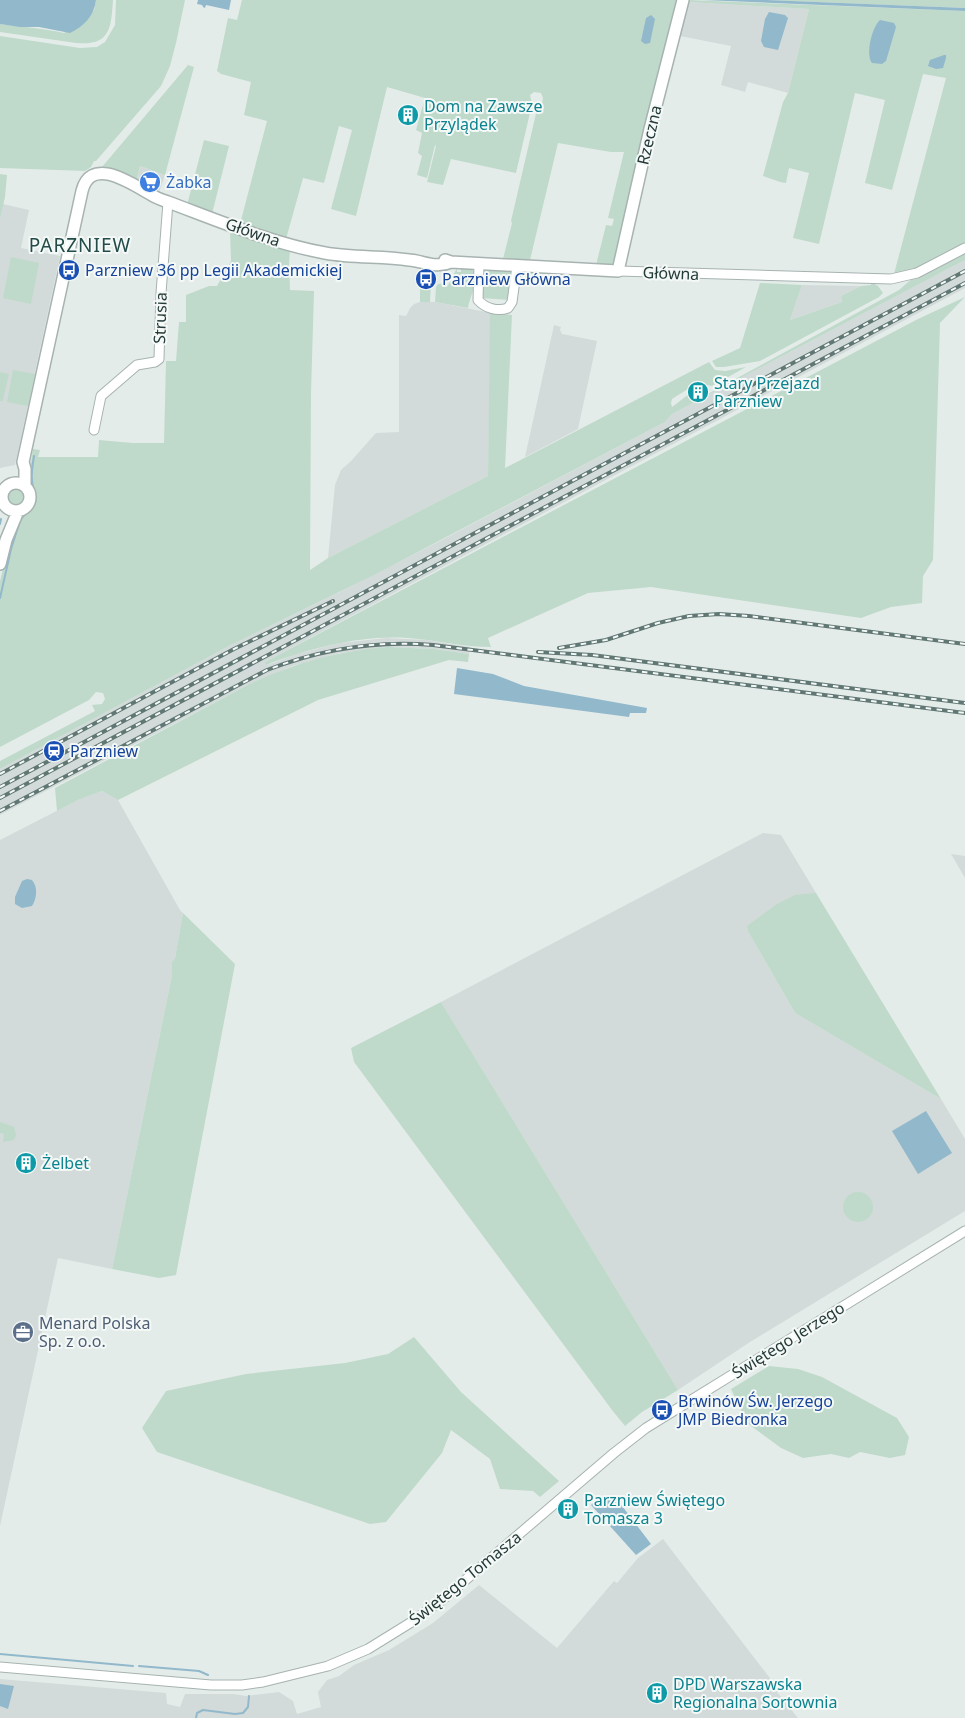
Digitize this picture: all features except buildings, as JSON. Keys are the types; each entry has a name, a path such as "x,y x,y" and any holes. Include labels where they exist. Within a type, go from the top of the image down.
{"street":[{"name":"Rzeczna","path":"618,271 650,129 683,2"},
{"name":"Główna","path":"9,495 23,462 84,184 90,177 98,174 122,178 151,195 269,239 338,254 618,271 891,279 917,273 965,248"},
{"name":"Strusia","path":"94,430 101,396 137,365 155,362 159,359 161,292 168,202"},
{"path":"479,264 478,300 485,306 498,310 505,309 512,302 517,266"},
{"path":"0,564 6,540 9,495"},
{"name":"Świętego Jerzego","path":"614,1452 646,1428 696,1396 965,1231"},
{"name":"Świętego Tomasza","path":"0,1667 211,1685 242,1685 263,1682 328,1666 368,1649 434,1606 614,1452"}],"shaded area":[{"path":"688,2 809,9 788,93 748,82 745,92 721,85 731,46 680,36"},
{"path":"140,166 165,175 158,195 136,182"},
{"path":"3,204 29,210 21,248 60,256 15,465 0,468 0,219"},
{"path":"965,260 965,288 265,662 267,665 297,654 339,643 387,638 426,640 470,647 469,654 434,649 388,647 340,653 292,666 242,688 0,815 0,769 229,646 438,542 665,422 672,414"},
{"path":"802,285 861,286 841,296 842,302 790,320"},
{"path":"435,302 491,313 488,476 328,558 335,485 341,470 376,433 399,432 399,315 406,316 414,304"},
{"path":"554,325 561,327 562,334 597,341 578,429 525,457"},
{"path":"102,791 118,800 183,913 112,1269 58,1258 0,1526 0,840 78,800"},
{"path":"763,833 781,835 816,893 749,933 795,1013 941,1099 965,1139 965,1211 750,1342 678,1390 441,1002"},
{"path":"951,854 965,856 965,878"},
{"path":"663,1539 779,1690 777,1692 798,1718 0,1718 0,1679 166,1693 167,1704 180,1707 185,1694 233,1694 246,1696 279,1692 293,1701 297,1714 321,1707 318,1692 327,1680 339,1676 354,1665 389,1650 433,1623 479,1585 557,1648 614,1581 617,1583 638,1558"}],"green space":[{"path":"96,0 113,0 109,27 106,34 96,42 76,43 0,32 0,24 64,33 94,10"},
{"path":"116,0 185,0 170,66 161,86 94,161 91,167 85,171 0,168 0,36 80,48 97,47 105,42 115,25"},
{"path":"242,0 677,0 614,262 611,265 596,265 606,225 612,226 614,219 608,218 624,152 611,152 558,143 530,260 503,259 538,105 542,103 543,98 541,93 534,92 530,95 532,104 516,173 451,159 443,185 427,182 436,146 427,178 417,175 422,156 418,153 422,133 416,130 425,98 387,87 356,216 331,209 352,130 339,126 324,183 303,178 286,239 240,224 267,121 244,115 251,82 221,74 217,71 228,18 237,20"},
{"path":"688,0 965,11 965,243 920,267 901,274 894,274 946,78 923,74 892,190 865,183 885,100 855,93 819,244 793,238 809,173 789,168 786,183 763,176 783,102 788,93 809,9 688,2"},
{"path":"767,0 965,0 965,8"},
{"path":"188,65 194,67 165,175 140,166 136,182 103,169 102,167"},
{"path":"204,140 229,146 212,214 187,205"},
{"path":"0,174 7,175 0,219"},
{"path":"230,231 290,250 290,290 314,291 311,393 310,570 328,558 488,476 490,312 512,315 505,468 709,362 715,370 725,371 746,367 712,386 701,384 691,387 672,399 672,407 689,394 694,398 704,396 899,290 914,277 965,251 965,260 672,414 665,422 376,574 229,646 0,769 0,761 95,711 92,705 102,704 105,699 103,693 96,692 89,700 0,747 0,581 8,547 19,516 30,507 33,501 33,493 28,483 33,449 40,450 38,457 98,457 99,440 164,443 166,361 176,361 179,322 186,322 186,295 209,286 217,286 231,261"},
{"path":"11,257 39,263 31,304 3,298"},
{"path":"457,268 457,272 461,272 461,268 472,269 474,274 475,279 468,308 435,302 436,287 438,284 446,283 447,287"},
{"path":"485,270 513,272 510,300 481,298 483,272"},
{"path":"420,273 427,282 431,282 430,302 420,302"},
{"path":"871,282 878,286 883,293 879,297 760,361 716,367 712,361 740,348 760,283 802,285 790,320 842,302 841,296 861,286 871,285"},
{"path":"965,297 940,323 933,560 923,576 922,603 891,607 861,618 651,587 588,593 488,638 491,647 408,638 371,639 318,648 266,665 265,662 918,319"},
{"path":"13,370 35,374 28,406 7,402"},
{"path":"0,372 9,374 2,401 0,401"},
{"path":"17,488 23,492 24,499 20,505 15,506 8,502 7,495 11,489"},
{"path":"388,647 434,649 469,654 468,662 449,660 318,700 118,800 102,791 78,800 57,811 55,788 242,688 278,672 313,660 331,655"},
{"path":"816,893 941,1099 795,1013 749,933 747,926 777,904 795,895"},
{"path":"183,913 235,964 176,1275 159,1278 112,1269"},
{"path":"441,1002 678,1390 642,1412 625,1426 354,1062 351,1048"},
{"path":"0,1122 14,1127 16,1135 14,1140 3,1142 4,1134 0,1133"},
{"path":"858,1192 869,1196 873,1207 869,1218 858,1222 847,1218 843,1207 847,1196"},
{"path":"414,1337 461,1392 559,1481 540,1497 533,1491 500,1489 490,1459 451,1430 442,1453 386,1522 370,1524 157,1452 142,1428 166,1391 246,1374 345,1363 388,1354"},
{"path":"769,1366 798,1369 822,1377 897,1418 909,1437 905,1455 890,1458 860,1452 849,1458 831,1454 803,1458 781,1448 747,1423 731,1389"}],"water":[{"path":"0,0 96,0 88,20 70,33 39,27 0,24"},
{"path":"198,0 231,0 229,10 206,5 205,8 197,4"},
{"path":"703,0 767,0 965,8 965,11"},
{"path":"769,12 785,15 788,18 778,50 764,47 761,41 765,19"},
{"path":"651,15 655,19 650,43 645,44 641,41 646,18"},
{"path":"880,20 894,23 896,27 886,61 882,64 872,63 869,54 872,35"},
{"path":"946,55 946,58 943,68 936,69 928,66 930,60"},
{"path":"457,668 493,674 524,686 647,708 646,713 630,713 629,717 454,694"},
{"path":"32,880 34,883 36,896 32,906 22,908 15,904 15,897 22,881"},
{"path":"926,1111 952,1153 918,1174 892,1131"},
{"path":"600,1496 616,1498 651,1544 636,1555 591,1505"},
{"path":"0,1684 14,1686 8,1709 0,1706"}],"waterway":[{"path":"0,598 11,549 20,521 35,503 32,483 34,456"},
{"path":"0,524 1,519"},
{"path":"0,1654 133,1666"},
{"path":"139,1666 199,1671 208,1675"},
{"path":"196,1718 197,1713 203,1710 235,1714 243,1713 248,1707 249,1696"}],"railway":[{"path":"0,787 965,271"},
{"path":"0,798 965,283"},
{"path":"0,774 234,649 333,601"},
{"path":"559,648 606,640 658,623 689,616 719,614 749,616 965,644"},
{"path":"0,811 267,670 328,652 369,645 433,645 965,713"},
{"path":"538,652 592,655 965,703"}],"place":[{"name":"Dom na Zawsze Przylądek","path":"408,115"},
{"name":"Żabka","path":"150,182"},
{"name":"Parzniew 36 pp Legii Akademickiej","path":"69,270"},
{"name":"Parzniew Główna","path":"426,279"},
{"name":"Stary Przejazd Parzniew","path":"698,392"},
{"name":"Parzniew","path":"54,751"},
{"name":"Żelbet","path":"26,1163"},
{"name":"Menard Polska Sp. z o.o.","path":"23,1332"},
{"name":"Brwinów Św. Jerzego JMP Biedronka","path":"662,1410"},
{"name":"Parzniew Świętego Tomasza 3","path":"568,1509"},
{"name":"DPD Warszawska Regionalna Sortownia","path":"657,1693"}],"district":[{"name":"PARZNIEW","path":"80,245"}]}
